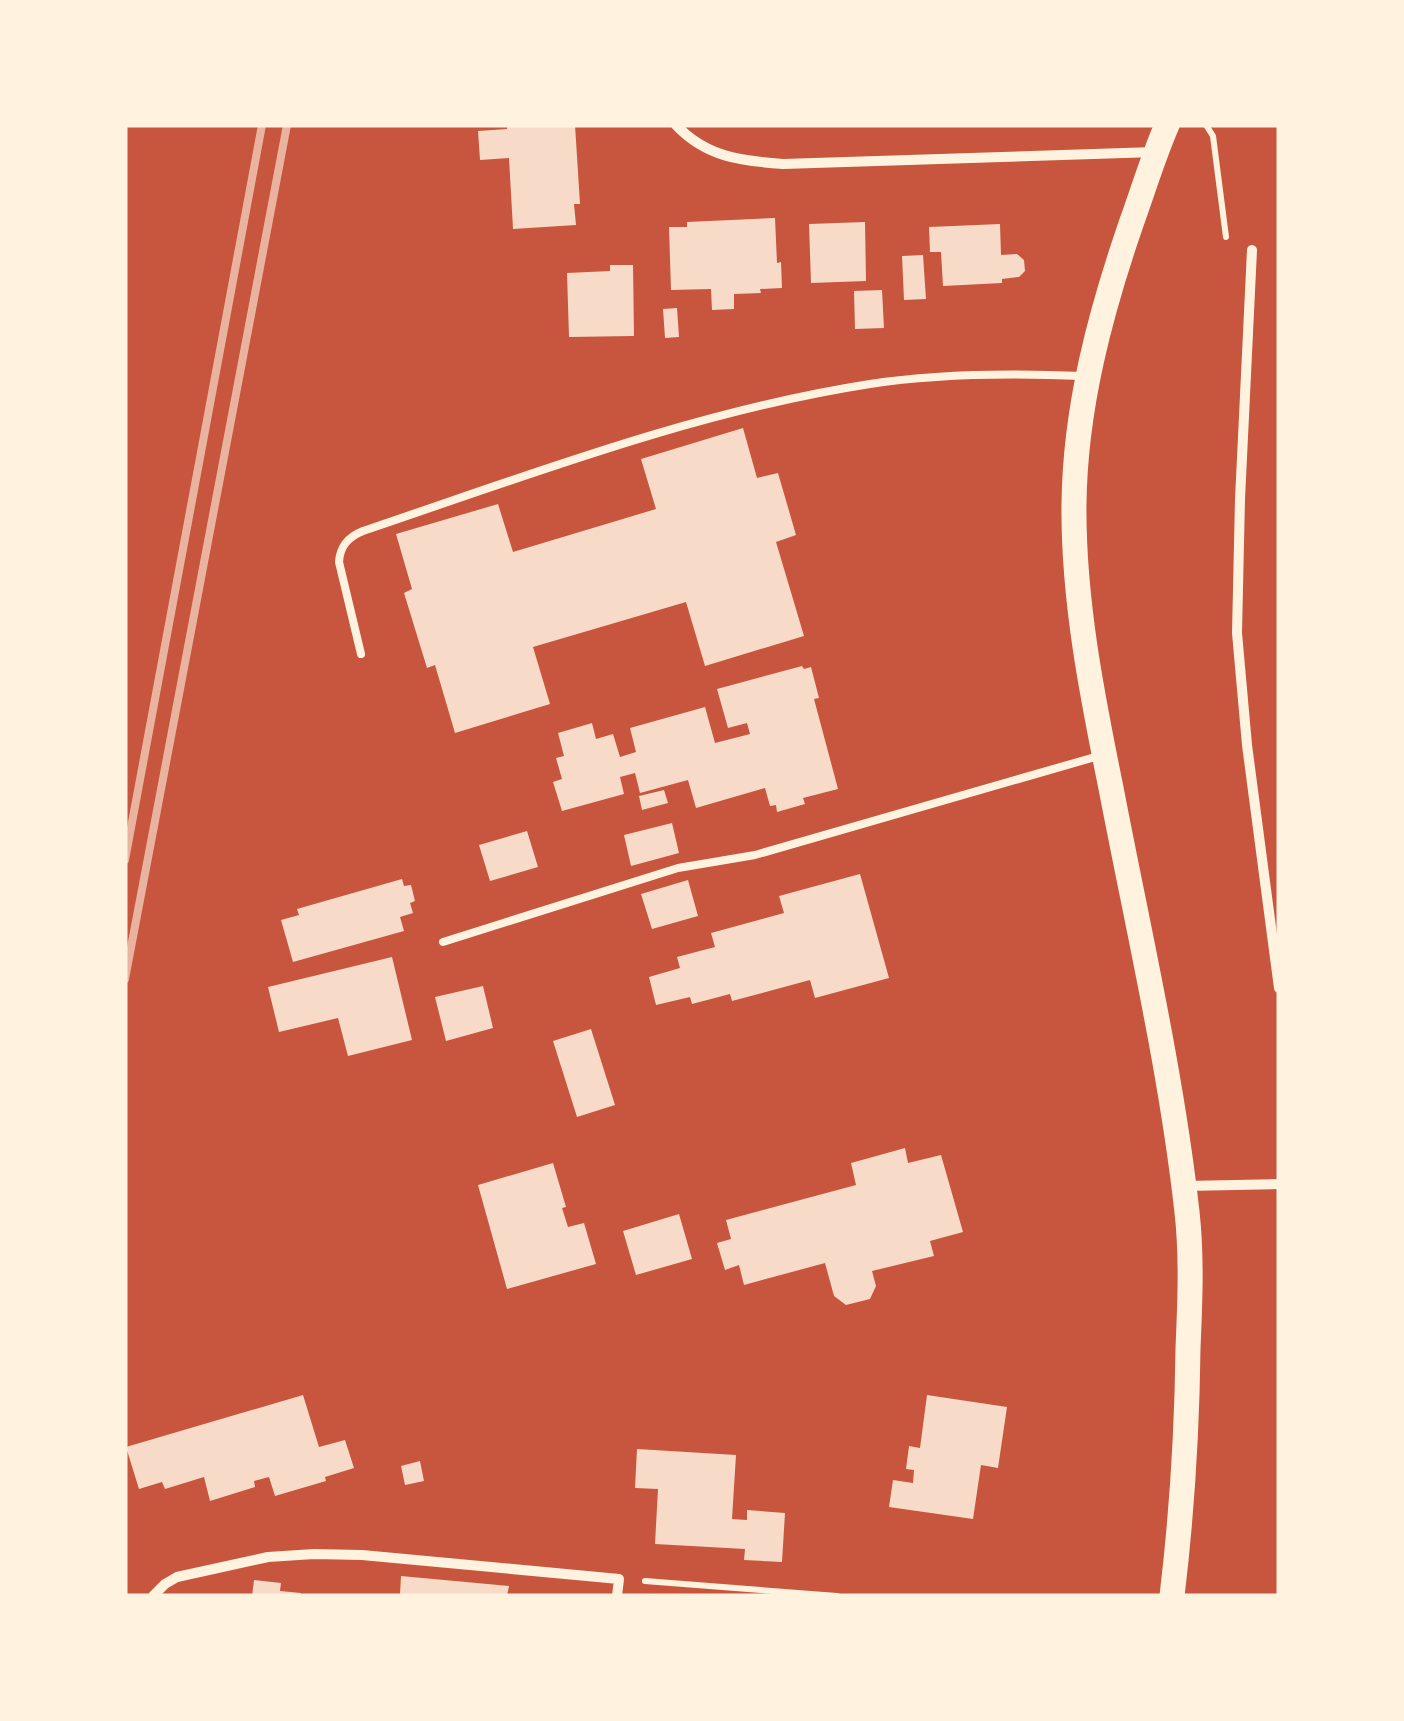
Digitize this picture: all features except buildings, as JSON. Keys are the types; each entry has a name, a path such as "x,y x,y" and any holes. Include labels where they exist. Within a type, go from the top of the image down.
{"main road":[{"path":"1167,125 1109,290 1088,376 1076,466 1074,532 1078,588 1104,754 1153,998 1184,1186 1191,1254 1186,1451 1172,1596"}],"street":[{"path":"676,125 704,149 744,161 783,164 1156,152"},
{"path":"1252,250 1237,633 1247,744 1279,988"},
{"path":"1184,1186 1279,1184"},
{"path":"153,1596 177,1577 292,1554 362,1556 618,1578 617,1596"}],"lane":[{"path":"361,654 339,562 346,542 363,530 658,433 772,403 918,378 968,374 1088,376"},
{"path":"443,942 678,868 754,855 1104,754"}],"path":[{"path":"1206,125 1213,136 1228,249 1252,250"},
{"path":"618,1578 837,1596"}],"railway":[{"path":"125,860 262,125"},
{"path":"125,979 287,125"}]}
